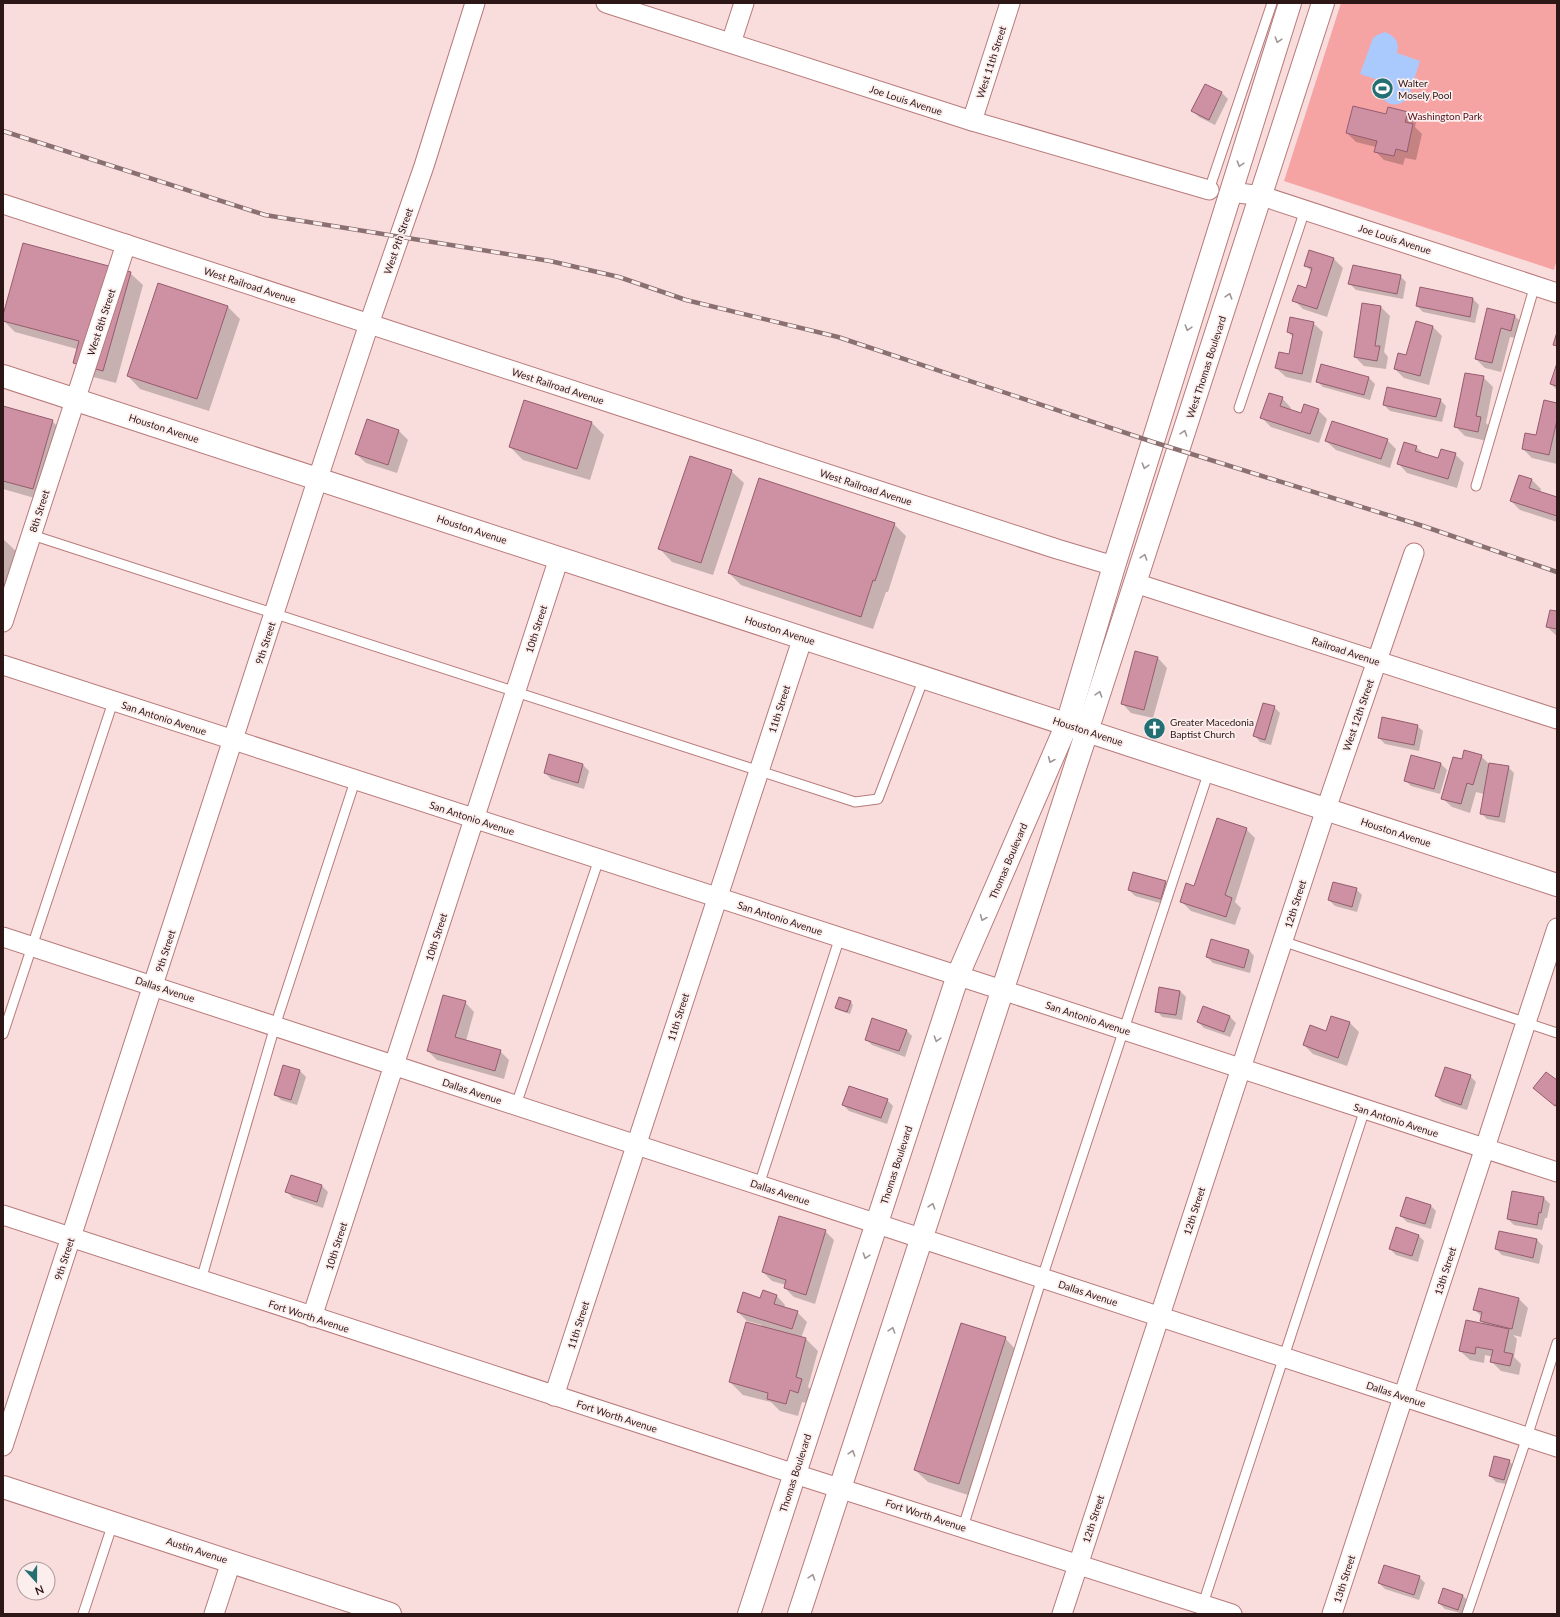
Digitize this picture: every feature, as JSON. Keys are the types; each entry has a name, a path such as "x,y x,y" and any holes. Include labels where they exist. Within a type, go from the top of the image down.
{"main road":[{"path":"1067,724 1114,566 1290,3"},
{"name":"West Thomas Boulevard","path":"1087,731 1262,196 1323,3"},
{"name":"Houston Avenue","path":"3,376 1557,885"},
{"name":"Thomas Boulevard","path":"749,1614 958,975 1067,724"},
{"path":"799,1614 1087,731"},
{"name":"Austin Avenue","path":"3,1487 231,1562 349,1604 390,1614"}],"street":[{"name":"West 9th Street","path":"318,478 369,324 424,166 475,3"},
{"name":"Joe Louis Avenue","path":"606,3 972,121 1208,190"},
{"path":"731,43 744,3"},
{"name":"West 11th Street","path":"972,121 1010,3"},
{"name":"Joe Louis Avenue","path":"1231,192 1262,196 1557,293"},
{"name":"West Railroad Avenue","path":"3,204 1057,549 1114,566"},
{"name":"West 8th Street","path":"76,400 126,244"},
{"name":"8th Street","path":"3,622 76,400"},
{"name":"9th Street","path":"3,1446 318,478"},
{"name":"West 12th Street","path":"1326,809 1414,553"},
{"name":"10th Street","path":"312,1317 559,558"},
{"name":"Railroad Avenue","path":"1135,583 1557,719"},
{"name":"11th Street","path":"554,1396 803,637"},
{"name":"San Antonio Avenue","path":"3,665 356,781 958,975 1557,1172"},
{"name":"12th Street","path":"1062,1614 1326,809"},
{"name":"13th Street","path":"1332,1614 1557,928"},
{"name":"Dallas Avenue","path":"3,937 1557,1447"},
{"name":"Fort Worth Avenue","path":"3,1215 554,1396 1232,1614"},
{"path":"214,1614 231,1562"}],"lane":[{"path":"1208,190 1272,3"},
{"path":"1239,408 1305,210"},
{"path":"1476,486 1535,285"},
{"path":"32,534 855,802 878,799 924,677"},
{"path":"3,1034 113,702"},
{"path":"963,1528 1042,1278 1208,771"},
{"path":"201,1280 275,1026 356,781"},
{"path":"516,1105 599,859"},
{"path":"759,1185 840,937"},
{"path":"1282,942 1557,1033"},
{"path":"1203,1604 1365,1109"},
{"path":"1467,1614 1557,1343"},
{"path":"82,1614 112,1523"}],"green space":[{"name":"Washington Park","path":"1341,3 1557,3 1557,259 1554,270 1284,181"}],"water":[{"path":"1385,32 1392,35 1396,40 1398,46 1397,53 1420,61 1408,98 1402,103 1398,104 1390,104 1384,99 1382,92 1384,82 1360,74 1373,38"}],"building":[{"path":"1205,84 1222,92 1209,120 1191,111"},
{"path":"1353,106 1386,114 1388,107 1408,112 1405,122 1413,124 1407,152 1396,149 1394,156 1374,152 1377,141 1346,133"},
{"path":"23,243 131,272 103,371 73,363 79,341 3,321 3,315"},
{"path":"1309,250 1334,258 1317,309 1292,301 1298,285 1306,288 1312,268 1304,266"},
{"path":"1353,265 1401,275 1397,294 1348,284"},
{"path":"158,283 228,306 197,399 127,376"},
{"path":"1420,287 1473,298 1470,317 1416,306"},
{"path":"1362,303 1381,306 1375,346 1380,346 1377,361 1354,357"},
{"path":"1487,308 1515,315 1511,331 1501,328 1492,363 1475,359"},
{"path":"1290,317 1314,322 1302,374 1275,368 1279,352 1289,354 1293,334 1287,332"},
{"path":"1416,321 1433,326 1420,376 1394,369 1398,353 1406,355"},
{"path":"1557,332 1557,346 1553,345"},
{"path":"1557,363 1557,386 1550,384"},
{"path":"1321,364 1369,377 1364,395 1316,382"},
{"path":"1465,373 1484,376 1476,416 1481,417 1478,432 1454,427"},
{"path":"1387,387 1441,399 1436,417 1383,405"},
{"path":"1269,393 1283,397 1280,406 1301,413 1304,404 1319,409 1310,434 1260,418"},
{"path":"524,400 592,422 577,469 509,447"},
{"path":"1544,400 1557,403 1557,420 1549,455 1522,449 1525,433 1536,435"},
{"path":"3,406 53,420 33,489 3,481"},
{"path":"367,419 399,430 388,465 355,454"},
{"path":"1332,421 1388,439 1381,459 1325,441"},
{"path":"1404,442 1417,446 1415,451 1438,458 1441,449 1456,453 1448,479 1397,464"},
{"path":"690,456 732,470 701,563 658,549"},
{"path":"1519,475 1532,479 1529,488 1557,497 1557,516 1510,501"},
{"path":"759,478 895,523 875,581 873,580 861,617 728,573"},
{"path":"1550,610 1557,611 1557,629 1546,627"},
{"path":"1135,651 1158,657 1144,710 1121,704"},
{"path":"1263,703 1275,706 1265,740 1253,736"},
{"path":"1382,717 1418,725 1414,745 1378,738"},
{"path":"1464,750 1482,755 1473,785 1467,783 1461,804 1441,799 1453,757 1462,759"},
{"path":"549,754 583,764 578,783 544,773"},
{"path":"1411,755 1441,763 1434,789 1404,781"},
{"path":"1489,763 1509,766 1499,817 1480,814"},
{"path":"1217,818 1247,828 1225,895 1232,898 1226,917 1180,902 1186,883 1194,886"},
{"path":"1133,872 1166,881 1161,899 1128,890"},
{"path":"1333,882 1357,888 1352,907 1328,900"},
{"path":"1211,939 1249,950 1244,968 1206,957"},
{"path":"1159,987 1180,991 1176,1015 1155,1012"},
{"path":"443,995 466,1001 455,1037 501,1050 495,1071 427,1051"},
{"path":"839,997 851,1001 847,1012 835,1008"},
{"path":"1203,1006 1230,1016 1224,1032 1197,1022"},
{"path":"1331,1016 1350,1022 1338,1058 1303,1045 1310,1025 1326,1031"},
{"path":"872,1018 907,1030 899,1051 865,1040"},
{"path":"283,1065 300,1070 291,1100 274,1095"},
{"path":"1445,1067 1471,1075 1461,1105 1435,1096"},
{"path":"1546,1072 1557,1080 1557,1103 1555,1106 1533,1088"},
{"path":"849,1086 888,1099 881,1118 842,1105"},
{"path":"291,1175 322,1185 317,1202 285,1192"},
{"path":"1512,1191 1544,1197 1541,1213 1539,1212 1537,1225 1507,1219"},
{"path":"1406,1197 1431,1205 1425,1224 1400,1216"},
{"path":"779,1216 826,1230 806,1295 784,1288 786,1280 762,1272"},
{"path":"1396,1227 1419,1235 1412,1256 1389,1249"},
{"path":"1499,1231 1537,1239 1533,1258 1495,1249"},
{"path":"1479,1288 1519,1298 1512,1329 1480,1321 1482,1312 1473,1310"},
{"path":"763,1290 777,1295 774,1304 798,1311 792,1329 737,1312 743,1292 760,1298"},
{"path":"1466,1320 1509,1329 1504,1352 1513,1354 1510,1366 1490,1362 1493,1350 1476,1347 1475,1354 1459,1351"},
{"path":"746,1322 806,1338 796,1377 802,1379 798,1393 790,1390 786,1404 767,1399 768,1393 729,1382"},
{"path":"961,1323 1006,1337 959,1484 914,1470"},
{"path":"1494,1456 1510,1460 1504,1480 1489,1476"},
{"path":"1384,1565 1420,1576 1414,1595 1378,1583"},
{"path":"1443,1588 1463,1595 1458,1610 1438,1603"}],"railway":[{"path":"3,131 265,215 550,261 619,277 686,300 838,337 1153,442 1423,526 1557,572"}],"place":[{"name":"Walter Mosely Pool","path":"1383,89"},
{"name":"Greater Macedonia Baptist Church","path":"1154,728"}]}
